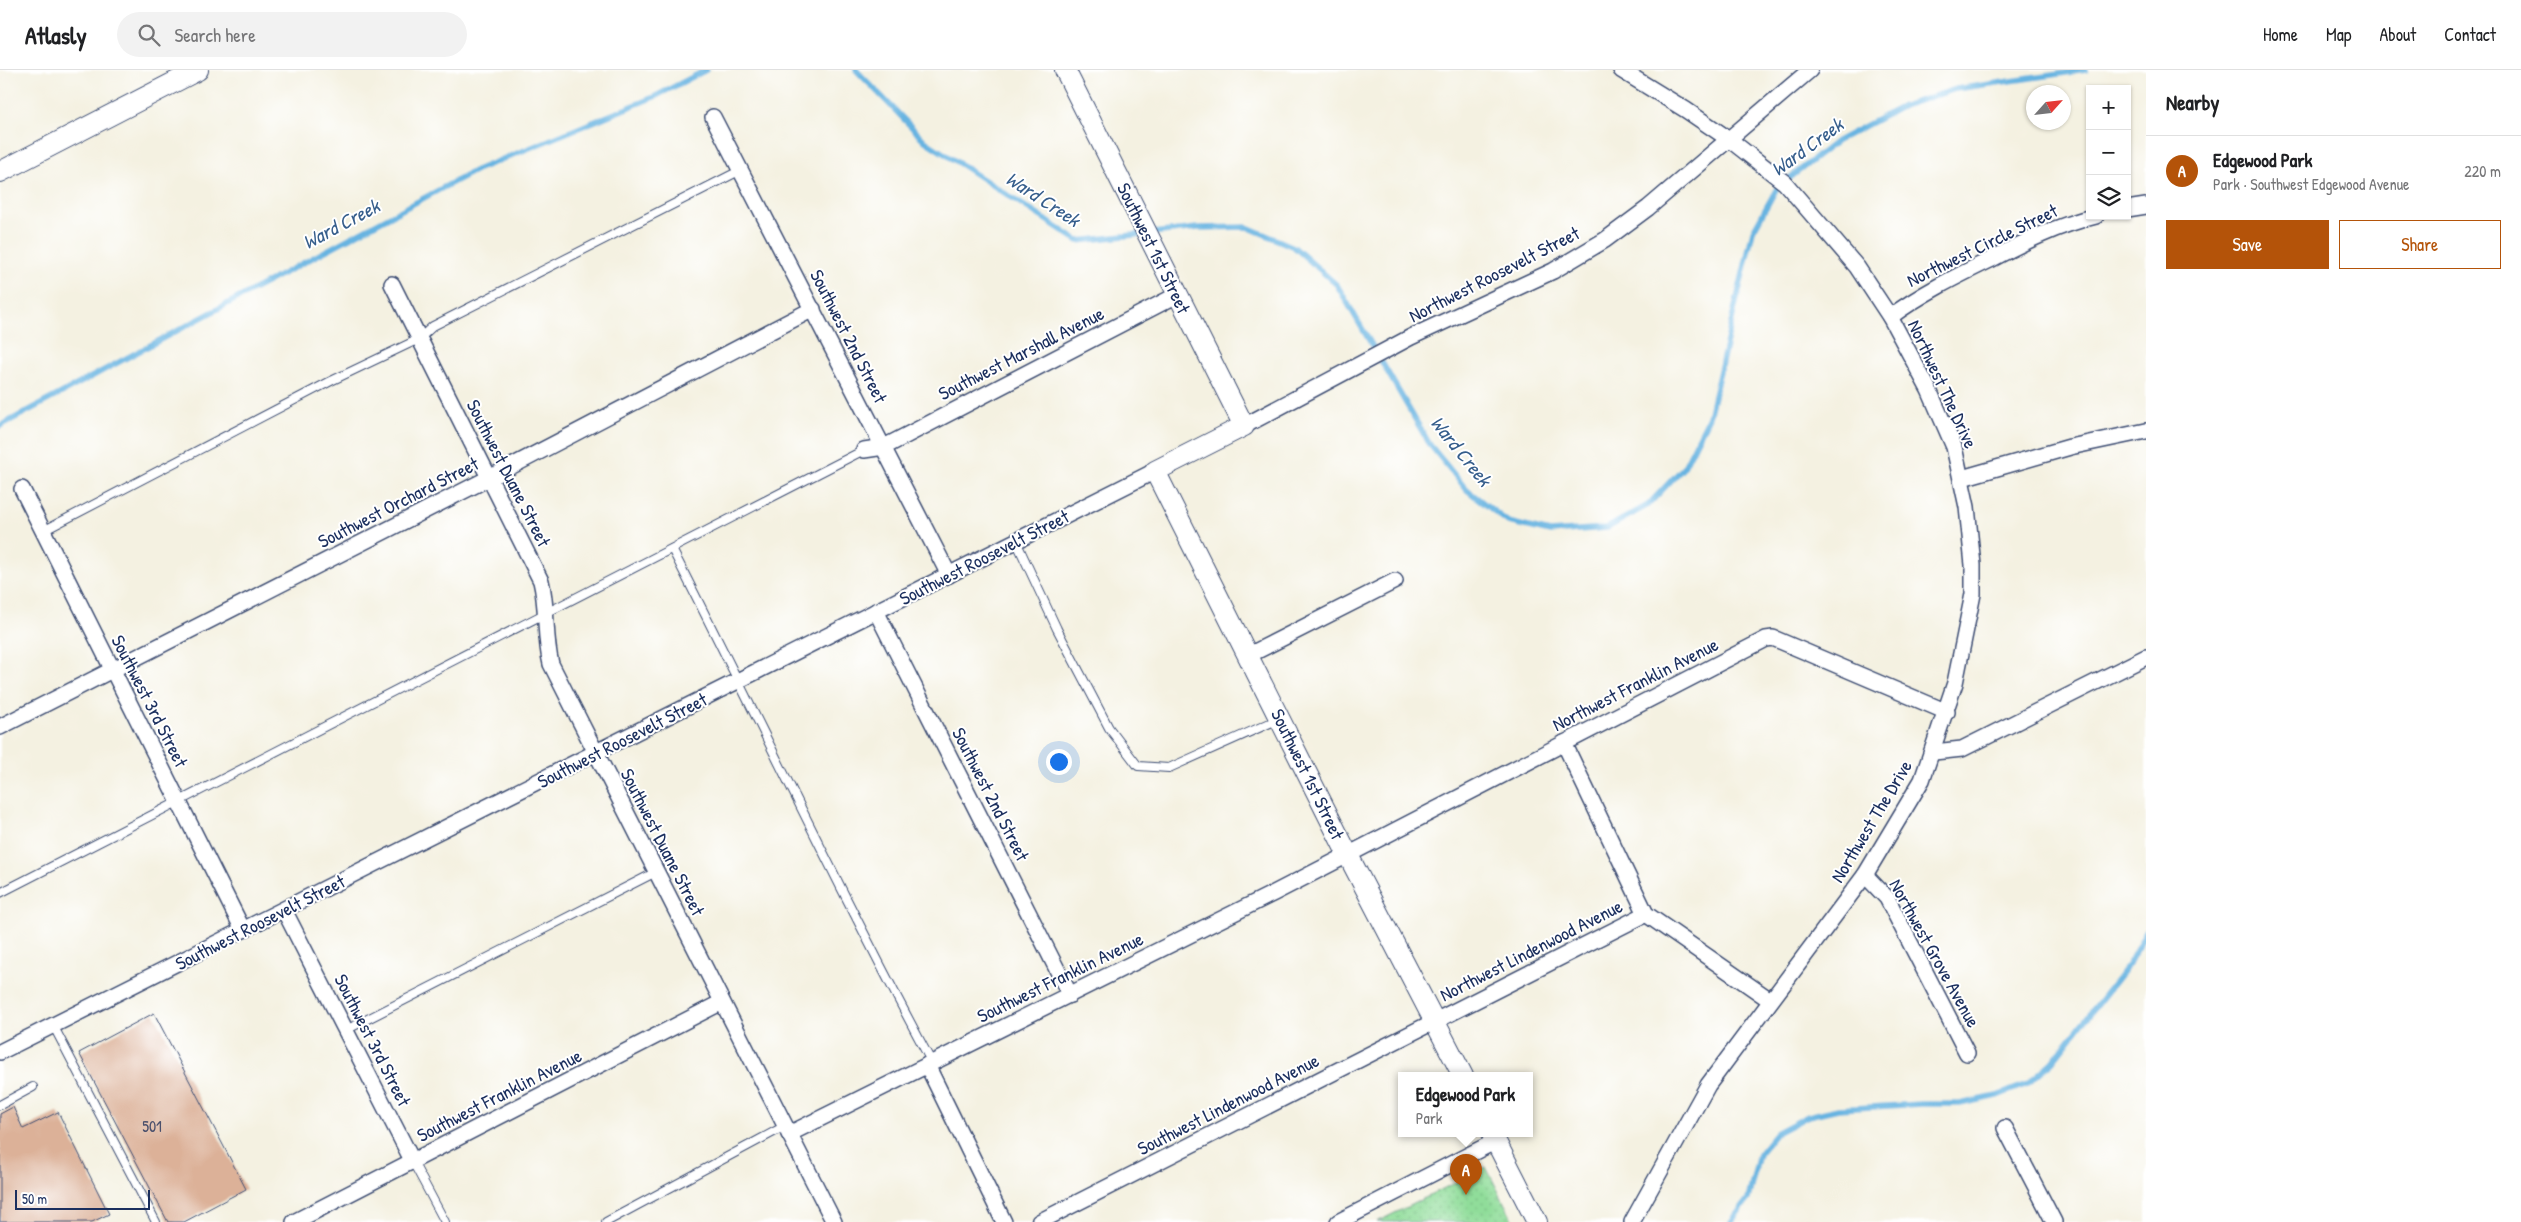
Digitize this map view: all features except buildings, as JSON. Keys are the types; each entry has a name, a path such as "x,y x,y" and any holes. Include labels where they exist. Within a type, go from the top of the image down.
{"street":[{"name":"Southwest 1st Street","path":"1065,70 1244,426"},
{"name":"Northwest The Drive","path":"1621,70 1730,140 1785,183 1814,214 1857,267 1890,317 1929,390 1954,447 1962,478 1971,535 1973,594 1967,632 1947,712 1934,752 1922,780 1866,875 1770,1000 1708,1085 1632,1222"},
{"name":"Northwest Roosevelt Street","path":"1244,426 1411,338 1553,271 1605,240 1648,208 1730,140 1810,70"},
{"path":"2,167 188,72"},
{"name":"Southwest 2nd Street","path":"713,117 950,574"},
{"path":"2131,208 2146,206"},
{"name":"Northwest Circle Street","path":"1890,317 1947,281 2027,240 2063,225 2086,219"},
{"name":"Southwest Duane Street","path":"392,284 541,581 546,613 544,626 551,664 834,1222"},
{"name":"Southwest Marshall Avenue","path":"864,450 884,447 1177,295"},
{"name":"Southwest Orchard Street","path":"0,727 489,478 813,309"},
{"name":"Southwest Roosevelt Street","path":"0,1052 1244,426"},
{"path":"1962,478 2070,447 2146,431"},
{"name":"Southwest 1st Street","path":"1155,471 1348,855 1461,1072"},
{"name":"Southwest 3rd Street","path":"22,489 244,930"},
{"path":"1249,655 1395,581"},
{"name":"Southwest 2nd Street","path":"876,611 1070,995"},
{"name":"Northwest Franklin Avenue","path":"1348,855 1766,639 1773,638 1947,712"},
{"path":"1934,752 1962,749 2146,657"},
{"path":"1564,743 1646,914 1770,1000"},
{"name":"Southwest Franklin Avenue","path":"787,1130 930,1064 1348,855"},
{"name":"Northwest Grove Avenue","path":"1866,875 1887,898 1967,1053"},
{"name":"Southwest 3rd Street","path":"284,910 413,1162"},
{"name":"Northwest Lindenwood Avenue","path":"1434,1022 1646,914"},
{"name":"Southwest Franklin Avenue","path":"294,1222 722,1002"},
{"name":"Southwest Lindenwood Avenue","path":"1039,1222 1434,1022"},
{"path":"930,1064 1004,1222"},
{"path":"2006,1128 2054,1222"},
{"path":"1338,1222 1494,1137 1537,1222"}],"lane":[{"path":"42,531 347,373 419,339 433,326 741,170"},
{"path":"0,893 864,450"},
{"path":"1016,541 1057,629 1108,728 1138,766 1169,768 1280,718"},
{"path":"672,548 739,680 816,842 930,1064"},
{"path":"346,1030 656,872"},
{"path":"53,1025 156,1222"},
{"path":"0,1105 33,1087"},
{"path":"606,1222 787,1130"},
{"path":"413,1162 445,1222"}],"green space":[{"path":"1486,1167 1514,1222 1377,1222"}],"waterway":[{"name":"Ward Creek","path":"0,426 476,170 654,97 706,70"},
{"name":"Ward Creek","path":"856,70 925,141 1078,241 1143,234"},
{"name":"Ward Creek","path":"1152,233 1198,228 1247,227 1294,247 1337,285 1430,445 1467,490 1508,522 1550,532 1607,528 1648,505 1684,467 1709,417 1753,231 1777,188 1837,141 1903,106 1956,89 2086,70"},
{"path":"1731,1222 1748,1199 1759,1154 1776,1133 1808,1116 1838,1109 1921,1104 1960,1104 1997,1096 2027,1084 2052,1062 2128,965 2146,932"}],"place":[{"name":"Edgewood Park","path":"1466,1195"}]}
